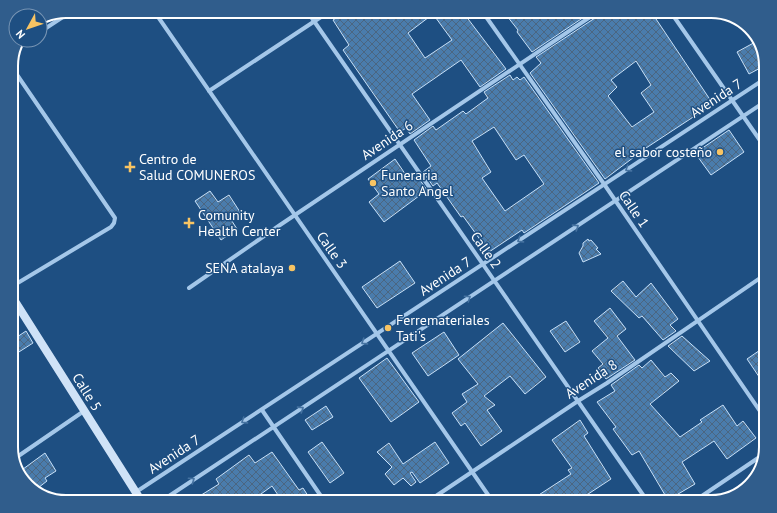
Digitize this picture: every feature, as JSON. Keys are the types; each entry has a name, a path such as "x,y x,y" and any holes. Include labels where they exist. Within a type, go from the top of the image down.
{"street":[{"name":"Calle 3","path":"159,18 488,495"},
{"name":"Calle 2","path":"311,18 643,495"},
{"path":"209,91 320,18"},
{"name":"Calle 1","path":"487,18 604,184 759,410"},
{"name":"Avenida 6","path":"189,288 589,18"},
{"path":"675,18 759,139"},
{"path":"48,27 60,19"},
{"path":"18,76 115,218 111,227 18,283"},
{"name":"Avenida 7","path":"136,492 759,83"},
{"path":"171,495 759,106"},
{"name":"Avenida 8","path":"438,495 607,383 759,279"},
{"name":"Calle 5","path":"18,306 138,495"},
{"path":"262,410 320,495"},
{"path":"19,456 84,411"},
{"path":"703,495 758,458"}],"building":[{"path":"336,18 428,18 408,33 425,58 452,40 436,18 467,18 506,69 480,87 461,60 412,94 430,120 410,134 406,128 400,132 343,50 349,45 333,20"},
{"path":"509,18 583,18 532,52 517,32 518,30"},
{"path":"595,18 657,18 656,19 713,104 646,148 605,179 530,73 541,63 536,57","holes":["636,61 651,85 641,93 654,112 632,127 608,96 617,87 611,80"]},
{"path":"753,43 759,59 759,69 749,74 737,52"},
{"path":"510,75 513,80 517,77 520,80 524,77 599,183 524,233 522,230 489,252 463,216 461,217 437,183 433,186 423,172 431,166 414,140 433,126 436,130 463,111 466,114 488,98 484,92","holes":["494,127 516,160 524,155 544,184 505,211 482,178 491,172 472,141"]},
{"name":"el sabor costeño","path":"729,130 744,152 711,175 695,153"},
{"path":"395,159 410,181 417,176 427,190 384,222 369,202 379,194 368,179"},
{"path":"210,191 218,202 229,195 240,212 230,218 237,229 221,240 195,201"},
{"path":"588,239 589,241 591,240 598,248 596,249 601,254 583,262 579,253 583,243"},
{"path":"400,261 415,283 377,308 362,287"},
{"path":"623,281 636,297 651,283 678,319 670,325 676,331 663,340 642,316 639,318 611,291"},
{"path":"610,308 626,329 617,336 635,360 606,379 598,368 603,364 592,351 608,338 594,321"},
{"path":"566,321 580,342 565,352 550,331"},
{"path":"503,323 546,377 525,394 510,376 484,396 495,405 487,410 502,431 481,446 465,423 461,426 452,413 467,402 462,394 478,384 458,359"},
{"path":"26,331 33,343 18,353 18,336"},
{"path":"444,332 459,355 428,376 412,353"},
{"path":"682,336 710,361 694,371 668,346"},
{"path":"759,351 759,377 747,359"},
{"path":"387,358 419,402 391,422 359,378"},
{"path":"651,360 665,377 671,373 679,381 650,404 680,437 702,422 700,420 723,405 737,426 743,421 756,438 727,459 714,441 682,462 695,484 676,495 665,495 639,451 632,455 613,429 616,427 597,402 615,391 611,385 639,365 642,368"},
{"path":"326,406 333,417 312,430 305,420"},
{"path":"580,420 588,433 584,436 611,479 587,495 539,495 571,474 568,470 572,468 552,440"},
{"path":"322,442 344,473 330,483 308,452"},
{"path":"435,442 449,463 420,483 412,472 410,473 416,482 411,486 403,478 394,485 385,474 392,467 377,452 389,443 403,464"},
{"path":"272,452 299,490 303,488 308,495 278,495 272,486 260,495 201,495 219,484 216,479 249,455 255,463"},
{"path":"45,453 56,471 45,478 47,481 39,487 32,481 23,469"}],"place":[{"name":"el sabor costeño","path":"720,152"},
{"name":"Centro de Salud COMUNEROS","path":"130,167"},
{"name":"Funeraria Santo Angel","path":"373,183"},
{"name":"Comunity Health Center","path":"189,223"},
{"name":"SENA atalaya","path":"292,268"},
{"name":"Ferremateriales Tati's","path":"388,328"}]}
